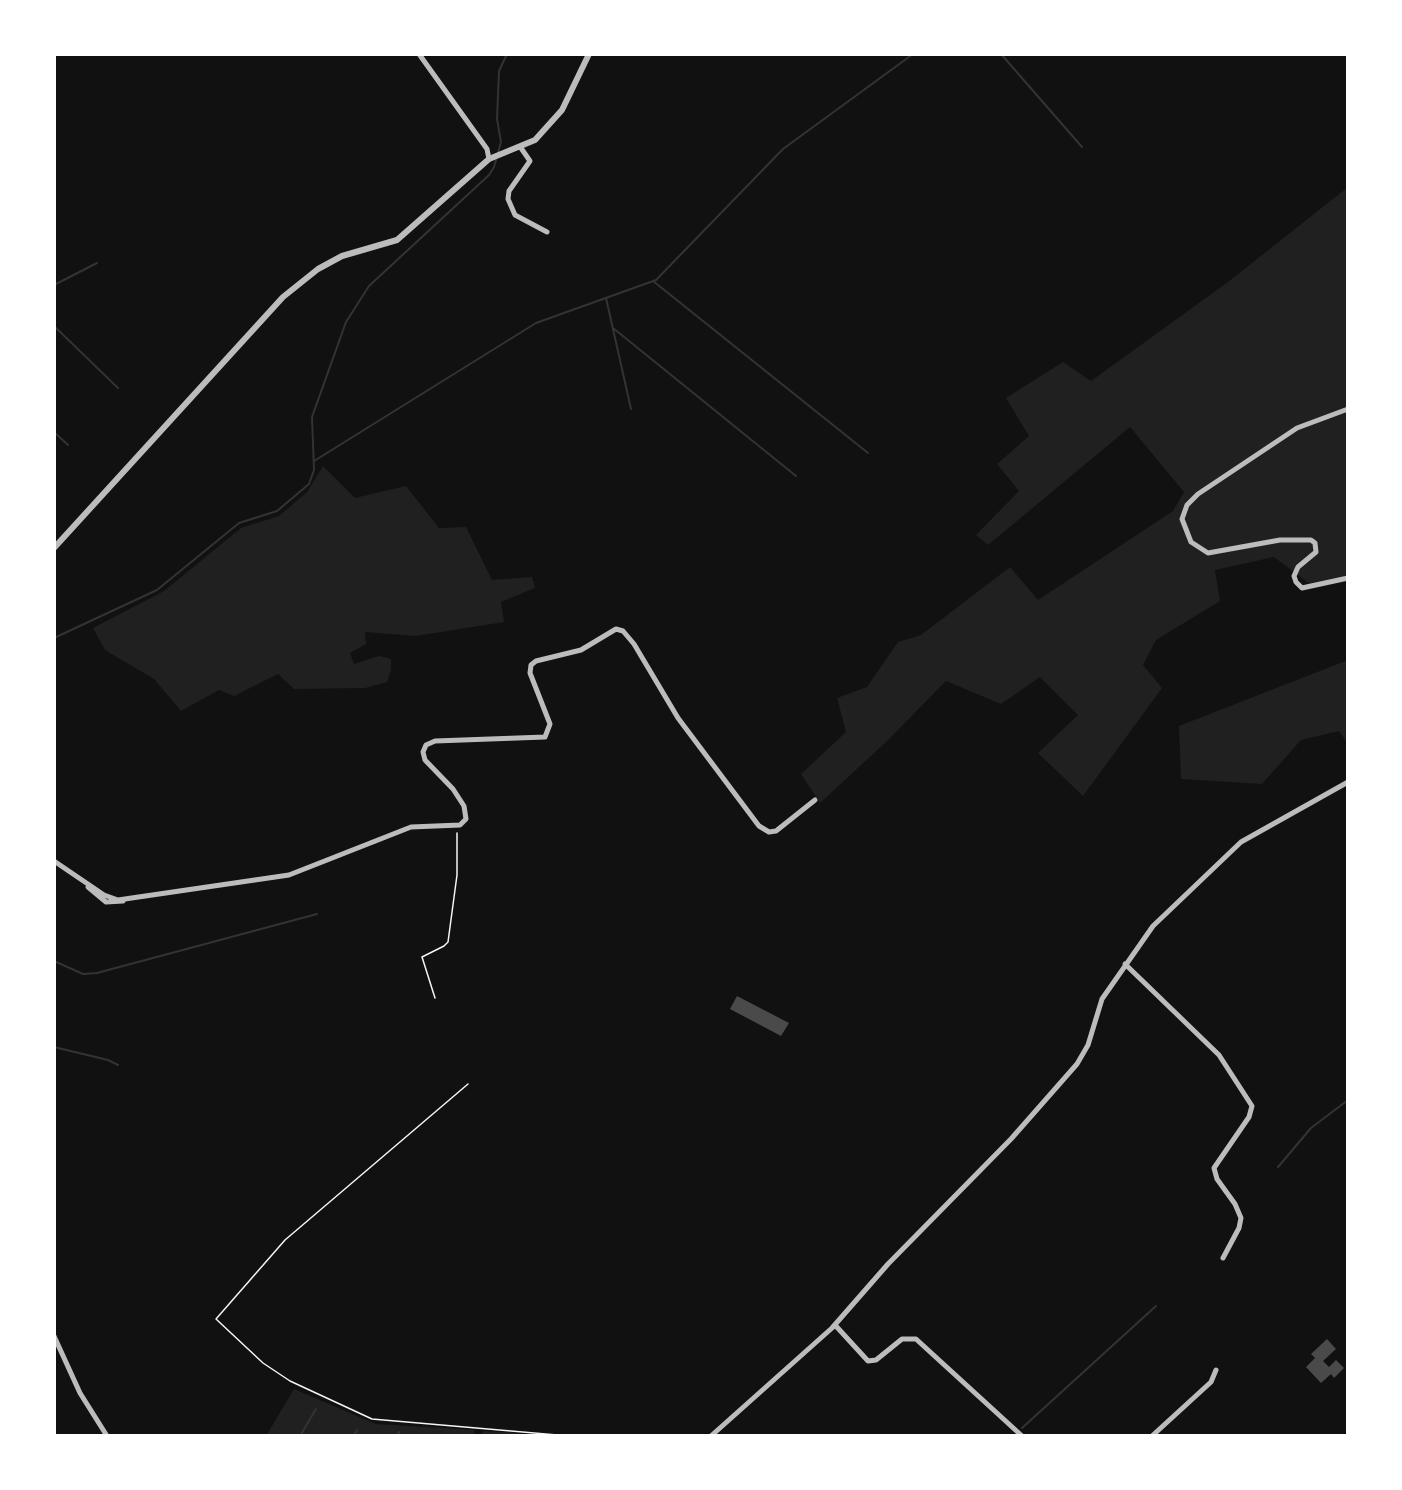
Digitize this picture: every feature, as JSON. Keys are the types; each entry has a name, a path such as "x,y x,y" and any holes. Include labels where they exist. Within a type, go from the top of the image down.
{"street":[{"path":"419,54 487,149 491,158"},
{"path":"54,548 283,297 318,269 342,256 397,240 491,158 521,148 536,140 554,122 589,54"},
{"path":"521,148 530,161 509,191 508,199 515,215 547,232"},
{"path":"1348,409 1298,428 1194,497 1182,514 1188,537 1203,552 1215,554 1280,540 1305,538 1315,543 1316,552 1296,570 1295,579 1298,585 1309,588 1348,578"},
{"path":"54,861 81,879 106,903 117,903 128,898 289,875 411,828 457,826 466,819 464,806 453,789 427,762 423,754 425,747 435,741 545,737 549,731 549,722 530,669 536,661 575,652 616,629 623,631 634,644 678,718 759,826 770,832 776,831 815,800"},
{"path":"711,1436 834,1325 888,1264 1005,1146 1077,1064 1088,1046 1102,999 1153,926 1241,842 1348,782"},
{"path":"1125,964 1219,1055 1252,1106 1249,1117 1214,1168 1217,1179 1235,1204 1240,1218 1239,1228 1223,1258"},
{"path":"834,1325 868,1361 876,1360 902,1338 916,1339 1022,1436"},
{"path":"54,1336 80,1393 107,1436"},
{"path":"1152,1436 1211,1382 1216,1370"}],"path":[{"path":"435,998 421,959 448,942 457,875 457,826"},
{"path":"468,1084 285,1239 216,1320 263,1363 290,1381 376,1420 537,1431 569,1436"}],"shaded area":[{"path":"1348,187 1348,576 1310,584 1274,557 1215,570 1220,601 1156,640 1143,665 1162,688 1083,796 1038,753 1078,715 1040,677 1001,704 946,681 885,743 820,803 801,774 846,732 837,698 867,687 898,642 921,635 1010,567 1038,600 1173,511 1184,492 1130,427 988,545 976,535 1019,491 997,464 1029,436 1006,398 1063,362 1091,381 1228,282"},
{"path":"323,466 355,498 406,486 439,528 466,527 492,580 532,577 535,588 501,602 504,622 416,636 365,632 366,644 350,653 354,664 379,656 391,659 391,670 387,682 365,688 294,689 278,674 234,696 219,690 181,711 154,679 105,650 93,628 164,591 241,528 279,516 307,492"},
{"path":"1348,660 1348,744 1339,731 1301,740 1262,784 1181,779 1179,726"},
{"path":"294,1389 376,1424 474,1430 474,1434 481,1434 484,1431 517,1433 515,1436 266,1436"}],"building":[{"path":"737,996 789,1023 781,1036 730,1009"},
{"path":"1327,1339 1336,1349 1323,1361 1329,1367 1336,1360 1344,1368 1334,1378 1331,1374 1321,1383 1306,1367 1315,1358 1311,1354"}],"waterway":[{"path":"54,638 157,590 239,523 277,511 309,484 314,470 312,417 346,322 369,286 489,175 494,167 501,142 497,119 499,71 507,54"},
{"path":"314,461 536,323 656,280 783,149 913,54"},
{"path":"1001,54 1082,147"},
{"path":"54,285 97,263"},
{"path":"653,281 868,453"},
{"path":"606,298 631,409"},
{"path":"54,326 118,388"},
{"path":"613,328 796,476"},
{"path":"54,432 68,445"},
{"path":"54,961 83,974 97,973 317,914"},
{"path":"54,1047 108,1060 118,1065"},
{"path":"1278,1167 1311,1128 1348,1100"},
{"path":"1022,1428 1156,1306"},
{"path":"300,1436 316,1409"},
{"path":"354,1436 357,1430"},
{"path":"397,1436 399,1432"}]}
